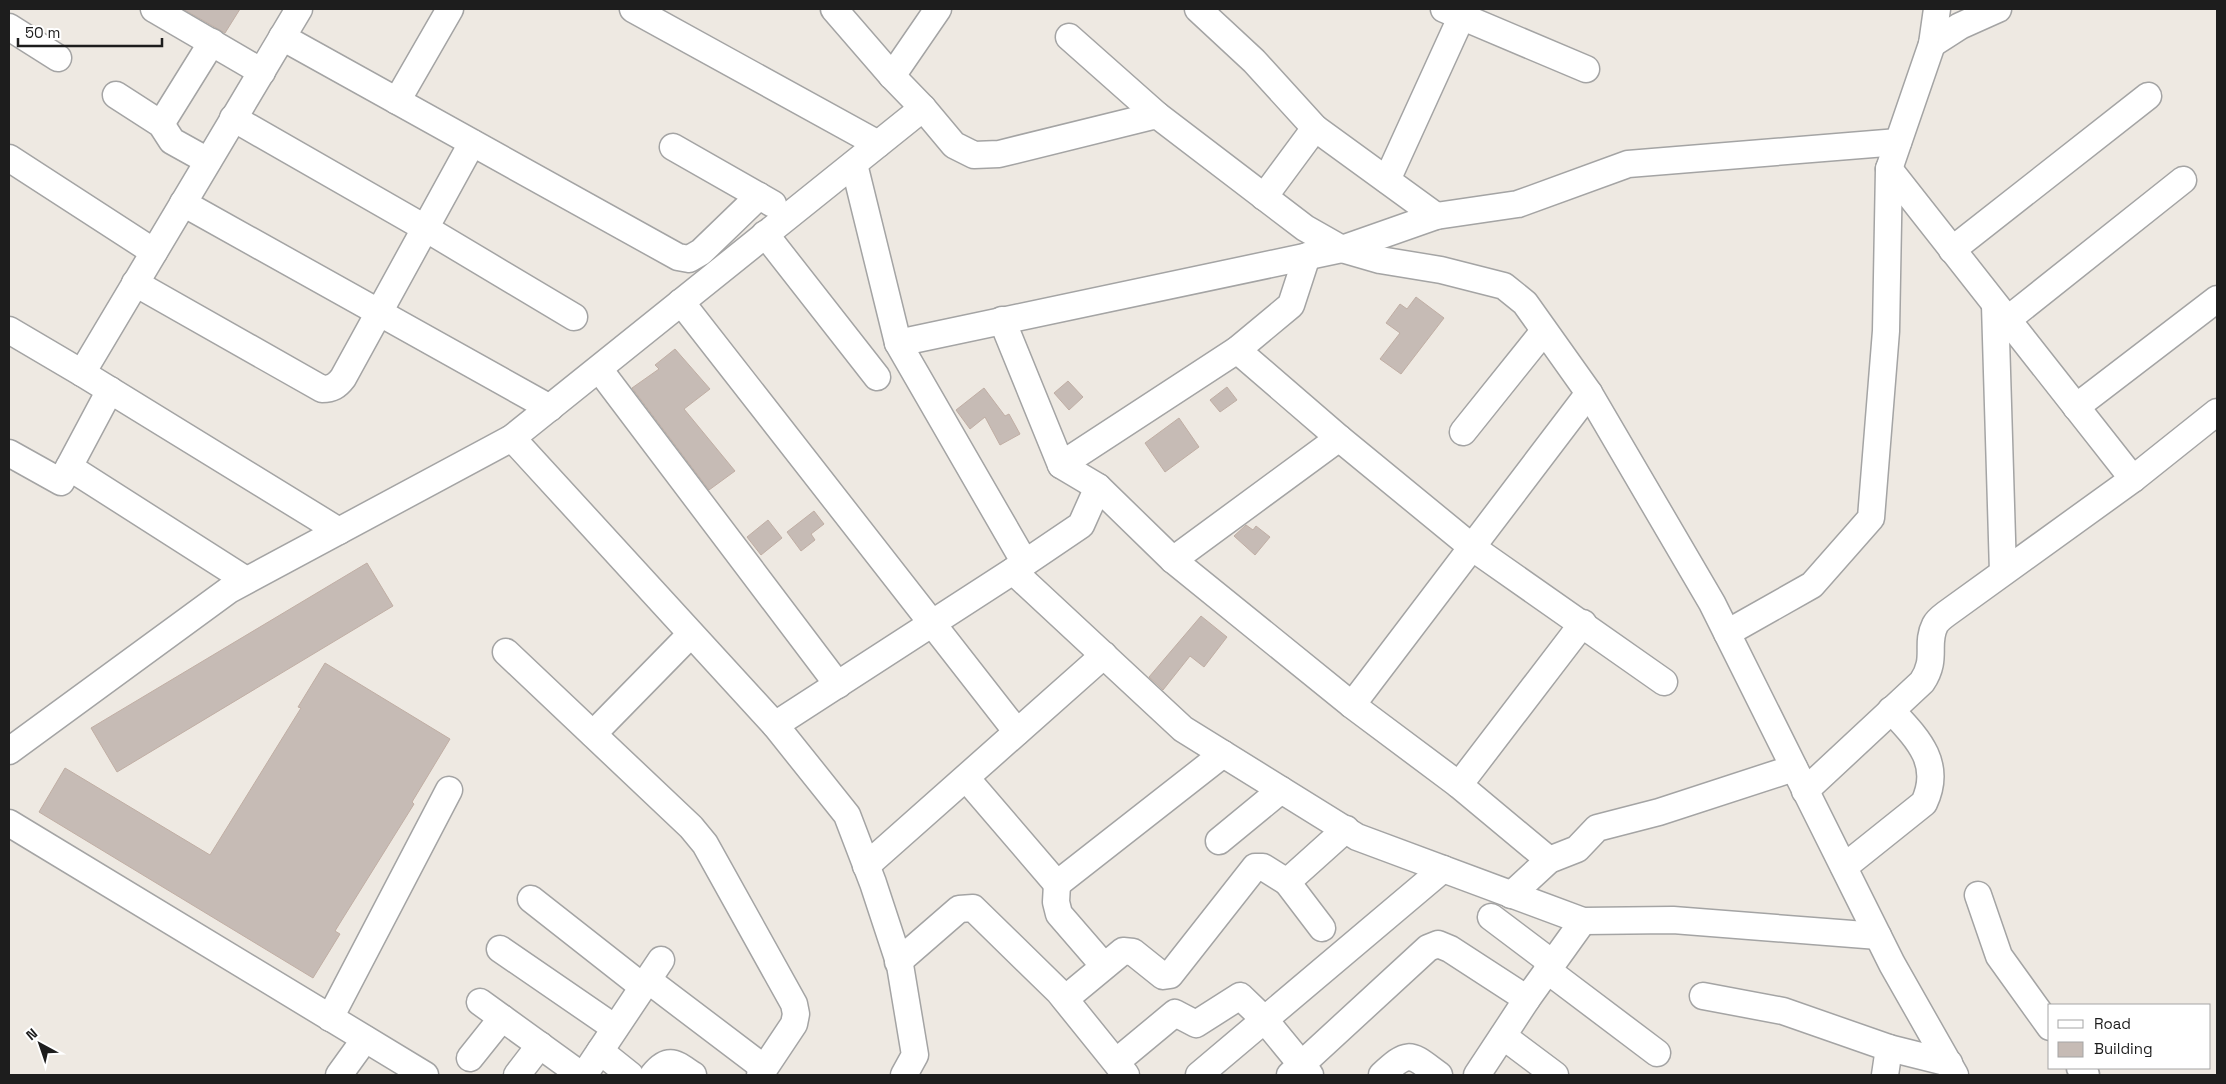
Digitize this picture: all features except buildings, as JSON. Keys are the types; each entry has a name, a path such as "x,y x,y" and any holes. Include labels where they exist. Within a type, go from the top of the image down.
{"street":[{"path":"154,9 262,72"},
{"path":"82,373 298,9"},
{"path":"633,9 878,144"},
{"path":"834,9 954,145 974,155 999,154 1157,115"},
{"path":"892,76 938,9"},
{"path":"1198,9 1254,61 1315,128 1436,216"},
{"path":"1727,633 1812,585 1871,518 1886,330 1889,169 1932,44 1938,9"},
{"path":"1932,44 1960,26 1998,9"},
{"path":"397,101 443,11"},
{"path":"1387,180 1457,11 1586,69"},
{"path":"9,27 58,58"},
{"path":"282,37 678,256 689,259 701,252 759,196"},
{"path":"1069,37 1157,115 1305,228 1342,248 1380,260 1441,270 1504,286 1525,303 1589,393 1712,603 1878,936 1952,1069"},
{"path":"161,124 212,42"},
{"path":"116,96 161,124 172,141 208,161"},
{"path":"1952,250 2148,96"},
{"path":"9,751 229,590 512,438 923,108"},
{"path":"233,118 425,228 574,317"},
{"path":"1264,197 1315,128"},
{"path":"898,343 1342,248 1436,216 1518,204 1628,164 1898,142"},
{"path":"135,283 322,389 330,389 338,385 343,378 472,143"},
{"path":"673,147 791,214"},
{"path":"9,158 154,252"},
{"path":"854,164 898,343 1019,567 1104,655 1183,729 1357,836 1583,921 1673,920 1878,936"},
{"path":"1889,169 2132,479"},
{"path":"2002,312 2183,180"},
{"path":"183,203 550,408"},
{"path":"765,234 877,377"},
{"path":"1061,465 1237,350 1291,305 1307,256"},
{"path":"2076,407 2217,299"},
{"path":"681,302 1017,732"},
{"path":"2002,312 2003,572"},
{"path":"1002,320 1061,465 1098,487 1173,560 1352,705 1459,784 1550,860"},
{"path":"9,330 338,531"},
{"path":"1463,432 1544,331"},
{"path":"1237,350 1339,438 1473,548 1664,682"},
{"path":"599,368 838,685"},
{"path":"9,453 61,482 110,390"},
{"path":"1352,705 1589,393"},
{"path":"1805,791 1922,682 1932,662 1931,637 1936,624 1946,614 2132,479 2217,412"},
{"path":"512,438 775,725 847,815 898,962 915,1055 904,1075"},
{"path":"1173,560 1339,438"},
{"path":"69,467 246,580"},
{"path":"775,725 1081,525 1098,487"},
{"path":"1459,784 1583,624"},
{"path":"592,734 691,634"},
{"path":"506,652 691,827 704,844 794,1004 796,1014 794,1024 762,1072 651,976 531,899"},
{"path":"866,866 1104,655"},
{"path":"1844,867 1924,803 1931,789 1931,774 1926,754 1915,737 1891,710"},
{"path":"1057,884 1223,754"},
{"path":"1511,895 1550,860 1578,848 1597,828 1659,812 1794,768"},
{"path":"966,778 1057,884 1056,902 1059,914 1104,966"},
{"path":"330,1018 449,790"},
{"path":"1218,841 1282,790"},
{"path":"9,822 425,1075"},
{"path":"1287,882 1346,830"},
{"path":"1065,999 1123,951 1128,950 1163,976 1170,975 1254,867 1263,867 1283,882 1287,882 1322,928"},
{"path":"1199,1075 1443,869"},
{"path":"1978,895 1999,956 2048,1023"},
{"path":"898,962 959,910 973,908 1065,999 1121,1069 1175,1013 1196,1024 1240,996 1264,1019 1301,1072 1428,948 1438,944 1450,949 1527,999"},
{"path":"1491,917 1657,1053"},
{"path":"1477,1075 1527,999 1583,921"},
{"path":"500,948 616,1028"},
{"path":"480,1002 582,1075 651,976"},
{"path":"1703,996 1783,1010 1952,1069"},
{"path":"470,1058 502,1018"},
{"path":"1503,1036 1555,1075"},
{"path":"338,1075 365,1039"},
{"path":"517,1075 540,1045"},
{"path":"1884,1075 1889,1048"},
{"path":"600,1051 630,1075"},
{"path":"1382,1075 1397,1061 1409,1056 1416,1058 1439,1075"},
{"path":"653,1075 659,1068 669,1062 694,1075"}]}
